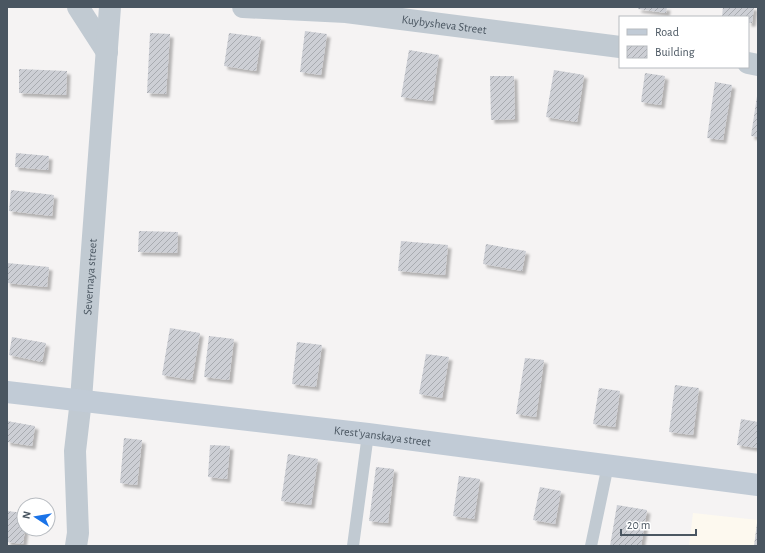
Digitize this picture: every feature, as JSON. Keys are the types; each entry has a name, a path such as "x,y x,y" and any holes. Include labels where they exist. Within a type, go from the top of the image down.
{"street":[{"path":"78,7 107,52"},
{"name":"Severnaya street","path":"76,546 78,533 75,451 81,400 110,7"},
{"name":"Kuybysheva Street","path":"243,7 346,12 619,47"},
{"name":"Krest'yanskaya street","path":"7,392 368,434 758,485"}],"lane":[{"path":"353,546 368,434"},
{"path":"591,546 608,465"}],"shaded area":[{"path":"693,513 758,520 758,546 689,546"}],"building":[{"path":"638,7 667,7 666,13 638,9"},
{"path":"723,7 754,7 752,23 749,23 749,16 722,16"},
{"path":"305,31 327,34 321,75 300,72"},
{"path":"150,33 170,34 166,94 147,93"},
{"path":"229,33 261,37 256,71 224,66"},
{"path":"409,50 439,55 432,101 401,97"},
{"path":"19,69 67,71 66,95 19,93"},
{"path":"554,70 584,75 577,122 546,117"},
{"path":"645,73 665,76 661,105 641,102"},
{"path":"490,76 514,76 515,119 491,120"},
{"path":"715,82 732,85 723,140 707,138"},
{"path":"758,96 758,137 751,136"},
{"path":"16,153 49,156 48,170 15,167"},
{"path":"11,190 54,195 52,216 9,211"},
{"path":"139,231 178,232 177,253 138,252"},
{"path":"401,241 448,245 445,275 398,271"},
{"path":"486,244 526,251 522,271 483,264"},
{"path":"7,263 49,267 47,287 7,283"},
{"path":"170,328 200,333 192,380 162,375"},
{"path":"209,336 234,339 229,380 204,377"},
{"path":"12,337 46,343 42,362 9,355"},
{"path":"297,342 322,345 316,387 292,384"},
{"path":"426,354 449,357 442,398 419,394"},
{"path":"525,358 544,360 536,417 516,414"},
{"path":"675,385 699,388 693,435 669,432"},
{"path":"599,388 620,391 615,427 593,424"},
{"path":"741,419 758,422 757,448 737,445"},
{"path":"7,421 35,426 32,446 7,442"},
{"path":"124,438 142,440 137,485 120,483"},
{"path":"210,445 230,446 227,479 208,477"},
{"path":"288,454 318,459 311,505 281,501"},
{"path":"376,467 394,469 388,523 369,521"},
{"path":"459,476 480,479 474,519 453,516"},
{"path":"540,487 561,491 555,524 533,520"},
{"path":"617,505 647,510 641,546 610,546"},
{"path":"7,511 16,512 16,537 24,537 23,544 7,542"},
{"path":"757,523 758,546 754,546"}]}
